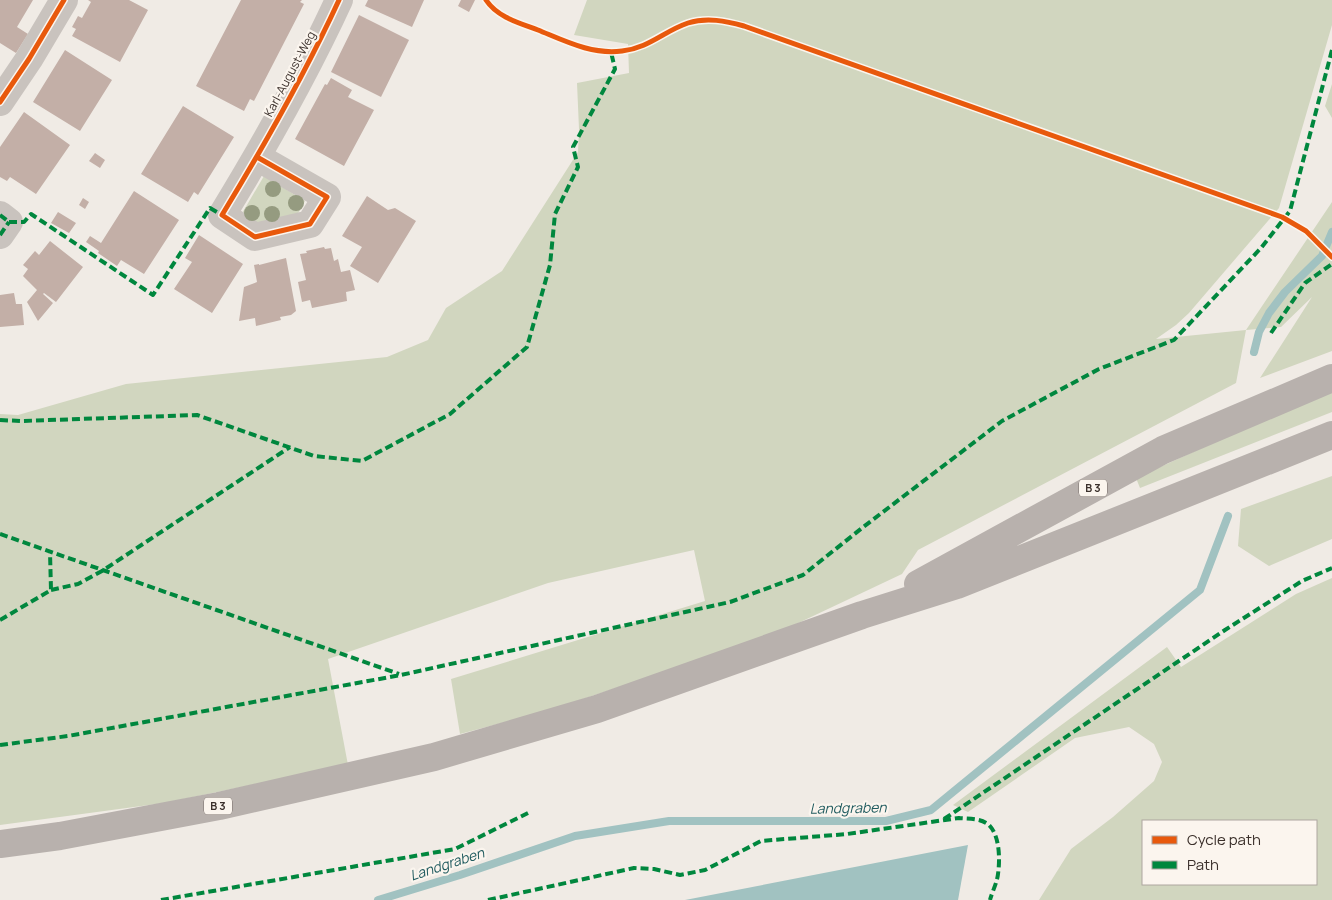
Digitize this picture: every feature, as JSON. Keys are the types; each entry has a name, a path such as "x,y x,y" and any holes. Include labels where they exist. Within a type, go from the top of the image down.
{"main road":[{"name":"B 3","path":"862,615 1163,450 1332,378"},
{"name":"B 3","path":"0,844 60,836 219,806 434,757 597,709 862,615 957,585 1332,435"}],"street":[{"path":"0,102 64,0"},
{"name":"Karl-August-Weg","path":"257,156 304,71 339,0"},
{"path":"0,215 9,222 0,235"}],"green space":[{"path":"587,0 1332,0 1332,25 1279,208 1189,313 1156,339 1246,330 1236,383 918,550 902,574 792,626 550,710 460,734 451,679 705,601 694,550 548,583 328,659 348,765 164,803 0,825 0,414 18,415 126,384 387,357 428,340 446,308 502,271 578,152 577,83 629,73 628,44 574,35"},
{"path":"1332,84 1332,118 1325,106"},
{"path":"264,176 305,201 296,217 256,225 241,215"},
{"path":"1332,202 1332,351 1260,378 1312,297 1281,327 1246,330"},
{"path":"1332,392 1332,412 1140,488 1136,478 1285,410"},
{"path":"1332,476 1332,539 1269,566 1238,546 1241,509"},
{"path":"1332,578 1332,900 1039,900 1071,849 1113,817 1154,781 1162,762 1154,744 1129,727 1075,738 968,812 953,805 1167,647 1181,667 1296,594"}],"water":[{"path":"968,845 958,900 685,900"}],"building":[{"path":"0,0 33,0 17,27 28,34 16,53 0,43"},
{"path":"88,0 129,0 148,10 120,62 72,36 76,29 72,27 78,16 82,18 91,2"},
{"path":"241,0 302,0 300,2 304,4 254,101 250,99 244,111 196,86"},
{"path":"368,0 424,0 412,27 365,6"},
{"path":"461,0 475,0 469,12 458,6"},
{"path":"359,15 409,40 381,97 331,72"},
{"path":"65,50 112,80 80,131 33,102"},
{"path":"331,78 352,90 348,97 374,110 344,166 295,139 325,84 327,85"},
{"path":"183,106 234,137 198,195 194,192 188,202 141,174"},
{"path":"24,112 70,145 36,194 10,177 7,181 0,177 0,147"},
{"path":"95,153 105,160 100,168 89,161"},
{"path":"134,191 179,220 144,274 121,260 117,266 86,242 90,236 101,243"},
{"path":"367,196 388,210 395,208 416,221 378,283 350,266 362,247 342,236"},
{"path":"83,198 89,202 85,209 79,205"},
{"path":"58,212 76,223 69,233 51,223"},
{"path":"199,235 243,264 212,313 174,289 192,262 185,258"},
{"path":"50,241 83,267 56,302 43,294 53,303 38,321 27,302 37,290 23,276 28,269 23,265 35,251 39,255"},
{"path":"324,247 325,249 331,248 334,261 338,259 341,272 350,270 355,290 346,292 347,301 312,308 310,300 302,302 298,282 306,280 300,254"},
{"path":"286,258 296,311 291,315 280,317 281,320 256,326 255,318 239,321 244,287 257,282 254,265"},
{"path":"14,293 16,304 22,304 24,325 0,327 0,295"}],"waterway":[{"name":"Landgraben","path":"1254,352 1259,332 1269,313 1285,292 1322,256 1332,232"},
{"name":"Landgraben","path":"378,900 460,875 575,836 669,821 886,821 931,810 1200,590 1228,516"}],"marked path":[{"path":"0,745 68,736 401,675 730,602 803,575 1002,421 1099,369 1174,340 1261,248 1290,211 1332,50"},
{"path":"0,420 21,421 197,415 314,456 362,461 450,414 527,347 550,265 555,214 578,167 573,147 615,69 611,52"},
{"path":"9,222 24,222 31,214 153,295 210,208 225,217"},
{"path":"0,215 9,222"},
{"path":"0,235 9,222"},
{"path":"1271,333 1305,283 1332,264"},
{"path":"51,590 78,584 102,571 290,447"},
{"path":"0,534 399,674"},
{"path":"0,620 51,590 50,552"},
{"path":"944,819 1225,630 1302,581 1332,568"},
{"path":"161,900 455,849 528,813"},
{"path":"488,900 634,868 654,869 680,875 705,870 761,841 847,834 959,818 982,821 989,825 995,835 999,855 999,868 997,881 990,900"}],"cycle path":[{"path":"0,102 29,59 64,0"},
{"path":"257,157 327,197 310,224 255,237 222,215 284,109 339,0"},
{"path":"486,0 496,11 509,19 569,43 600,51 611,52 632,49 648,43 679,26 695,21 716,20 744,26 1282,217 1306,231 1332,257"}]}
